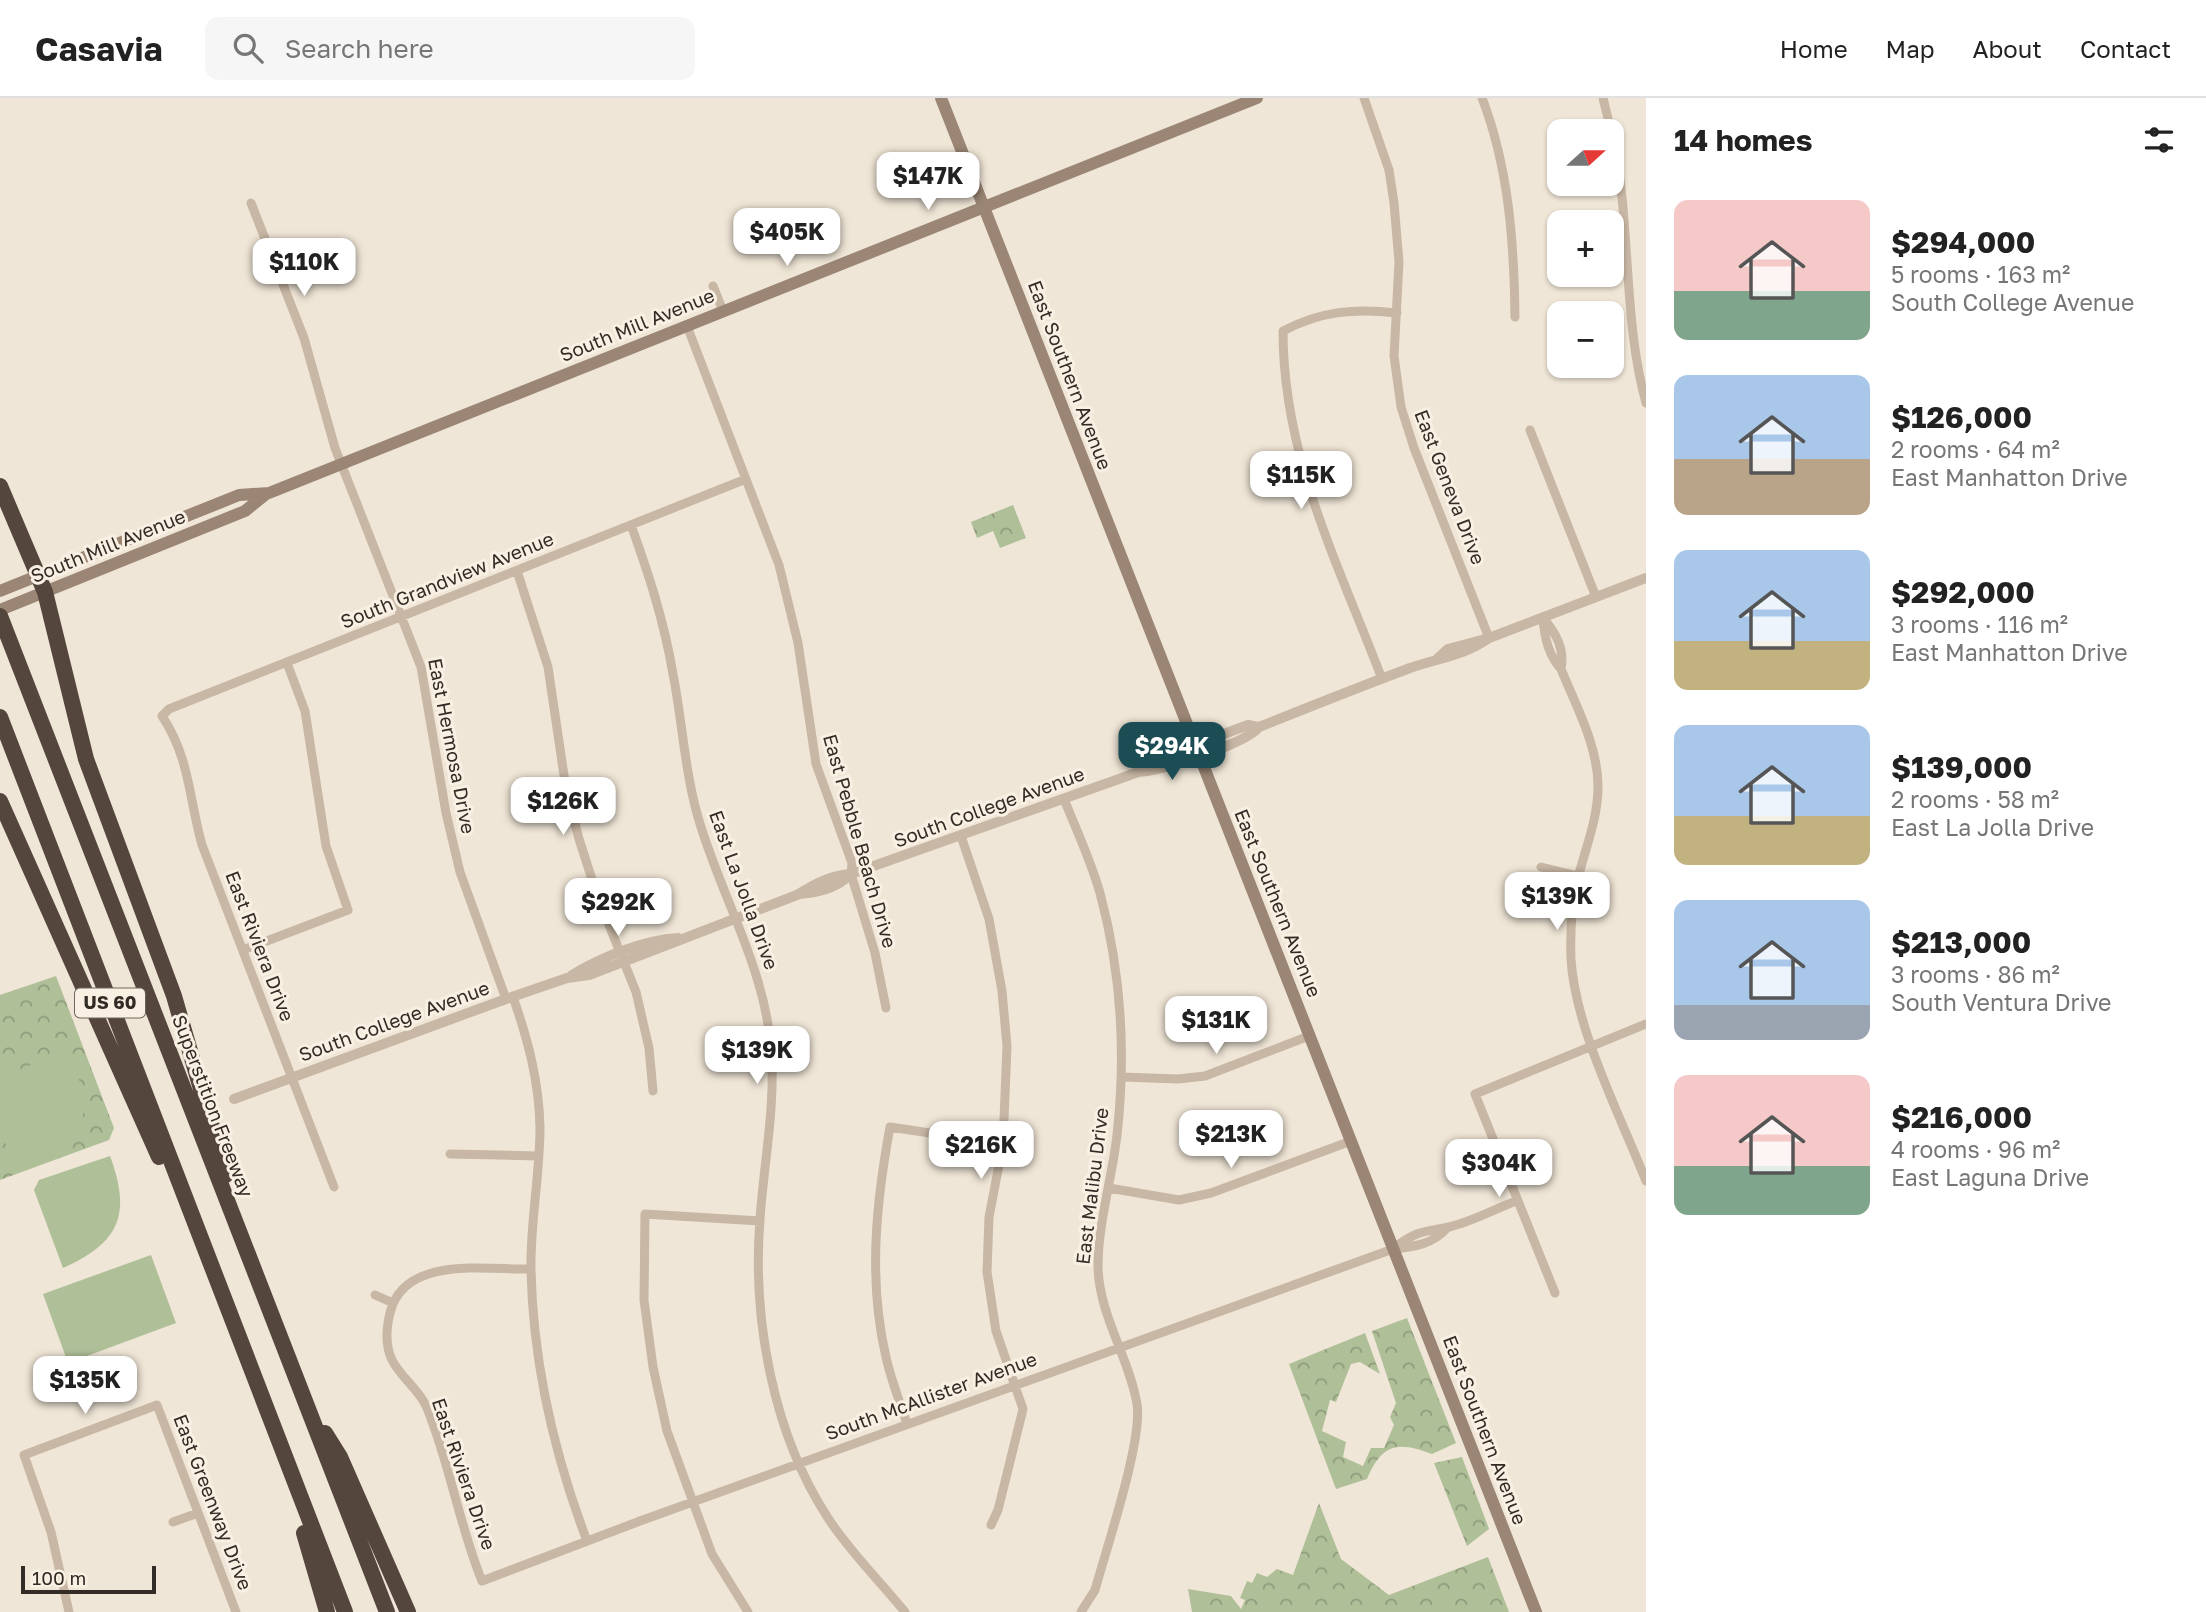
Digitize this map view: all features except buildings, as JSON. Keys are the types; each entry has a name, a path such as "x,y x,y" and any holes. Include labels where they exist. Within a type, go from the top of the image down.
{"highway":[{"path":"0,486 45,592 86,759 174,996 205,1094 247,1252"},
{"name":"Superstition Freeway","path":"0,616 387,1612"},
{"name":"US 60","path":"0,717 345,1612"},
{"path":"0,801 82,990 219,1289"},
{"path":"302,1394 340,1457 408,1612"},
{"path":"274,1430 327,1612"}],"main road":[{"name":"East Southern Avenue","path":"941,98 1536,1612"},
{"name":"South Mill Avenue","path":"0,610 245,511 266,494 341,463 1257,98"},
{"name":"South Mill Avenue","path":"0,591 239,495 266,494"}],"street":[{"name":"East Geneva Drive","path":"1364,98 1389,170 1392,192 1399,262 1394,356 1401,407 1414,448 1489,638"},
{"path":"1482,98 1505,178 1514,249 1515,317"},
{"path":"1603,98 1608,119"},
{"path":"1621,196 1626,229 1631,325 1646,403"},
{"name":"East Hermosa Drive","path":"251,203 304,338 324,415 341,463 402,616 425,682 446,813 460,872 510,998 535,1073 538,1156 531,1269 540,1373 567,1489 587,1541"},
{"path":"713,286 723,311"},
{"path":"1382,679 1299,461 1283,372 1283,331 1309,317 1344,310 1397,313"},
{"name":"East Pebble Beach Drive","path":"687,326 784,583 798,643 810,739 823,788 852,863 851,874 875,953 886,1008"},
{"path":"1530,430 1596,597"},
{"name":"South Grandview Avenue","path":"162,716 169,709 746,479"},
{"name":"East La Jolla Drive","path":"631,525 659,603 674,677 682,743 701,827 756,969 771,1045 772,1108 760,1221 759,1278 765,1340 778,1405 811,1491 830,1521 905,1612"},
{"path":"517,571 548,667 566,789 576,828 597,895 639,1003 649,1048 653,1091"},
{"name":"South College Avenue","path":"234,1098 567,978 587,966 622,958 659,939 681,938 797,894 818,892 841,884 851,874 1138,772 1152,761 1197,750 1248,725 1259,727 1438,658 1462,654 1489,638 1646,578"},
{"path":"1543,617 1554,630 1564,656 1562,669 1590,741 1598,783 1595,821 1578,876 1572,920 1571,959 1577,999 1592,1045 1646,1181"},
{"path":"243,950 348,910 326,846 305,711 286,663"},
{"name":"East Riviera Drive","path":"162,716 176,737 187,767 193,814 202,845 334,1186"},
{"name":"East Malibu Drive","path":"1064,799 1100,891 1118,1003 1122,1077 1098,1268 1105,1309 1138,1406 1137,1433 1095,1590 1081,1612"},
{"path":"961,836 989,919 1002,991 1007,1046 1003,1144 989,1217 987,1272 996,1331 1023,1409 998,1510 990,1525"},
{"path":"1541,867 1578,876"},
{"path":"1555,1293 1475,1094 1646,1024"},
{"path":"1122,1077 1178,1079 1205,1076 1310,1036"},
{"path":"907,1424 886,1358 876,1294 875,1236 890,1127 1003,1144"},
{"path":"1109,1188 1180,1200 1211,1193 1351,1141"},
{"path":"450,1154 538,1156"},
{"name":"South McAllister Avenue","path":"482,1581 1013,1385 1393,1249 1415,1247 1440,1237 1448,1227 1516,1200"},
{"path":"748,1612 712,1554 667,1432 653,1367 644,1300 645,1214 760,1221"},
{"path":"375,1295 393,1303 403,1289 424,1275 450,1270 531,1269"},
{"name":"East Riviera Drive","path":"393,1303 385,1333 392,1360 426,1404 458,1513 482,1581"},
{"name":"East Greenway Drive","path":"69,1612 51,1532 24,1455 157,1405 236,1612"},
{"path":"173,1521 198,1513"}],"green space":[{"path":"1013,505 1026,538 1000,548 993,531 977,538 971,522"},
{"path":"56,976 114,1128 109,1140 0,1180 0,995"},
{"path":"68,1049 82,1093 81,1125 74,1138 62,1150 21,1170 0,1134 0,1078"},
{"path":"110,1156 120,1195 120,1211 116,1225 97,1248 63,1268 34,1190 39,1180"},
{"path":"151,1255 176,1323 68,1363 43,1294"},
{"path":"1407,1318 1456,1443 1432,1454 1410,1447 1392,1448 1379,1458 1367,1479 1336,1489 1289,1364 1365,1333 1380,1374 1360,1362 1351,1364 1336,1402 1330,1400 1322,1431 1346,1442 1343,1457 1363,1466 1371,1448 1384,1448 1394,1425 1390,1417 1396,1403 1372,1331"},
{"path":"1462,1457 1489,1529 1467,1546 1434,1463"},
{"path":"1319,1503 1341,1559 1389,1595 1488,1557 1509,1612 1192,1612 1188,1589 1231,1596 1241,1609 1245,1600 1240,1598 1247,1581 1252,1583 1257,1573 1267,1577 1277,1569 1293,1575"}]}
